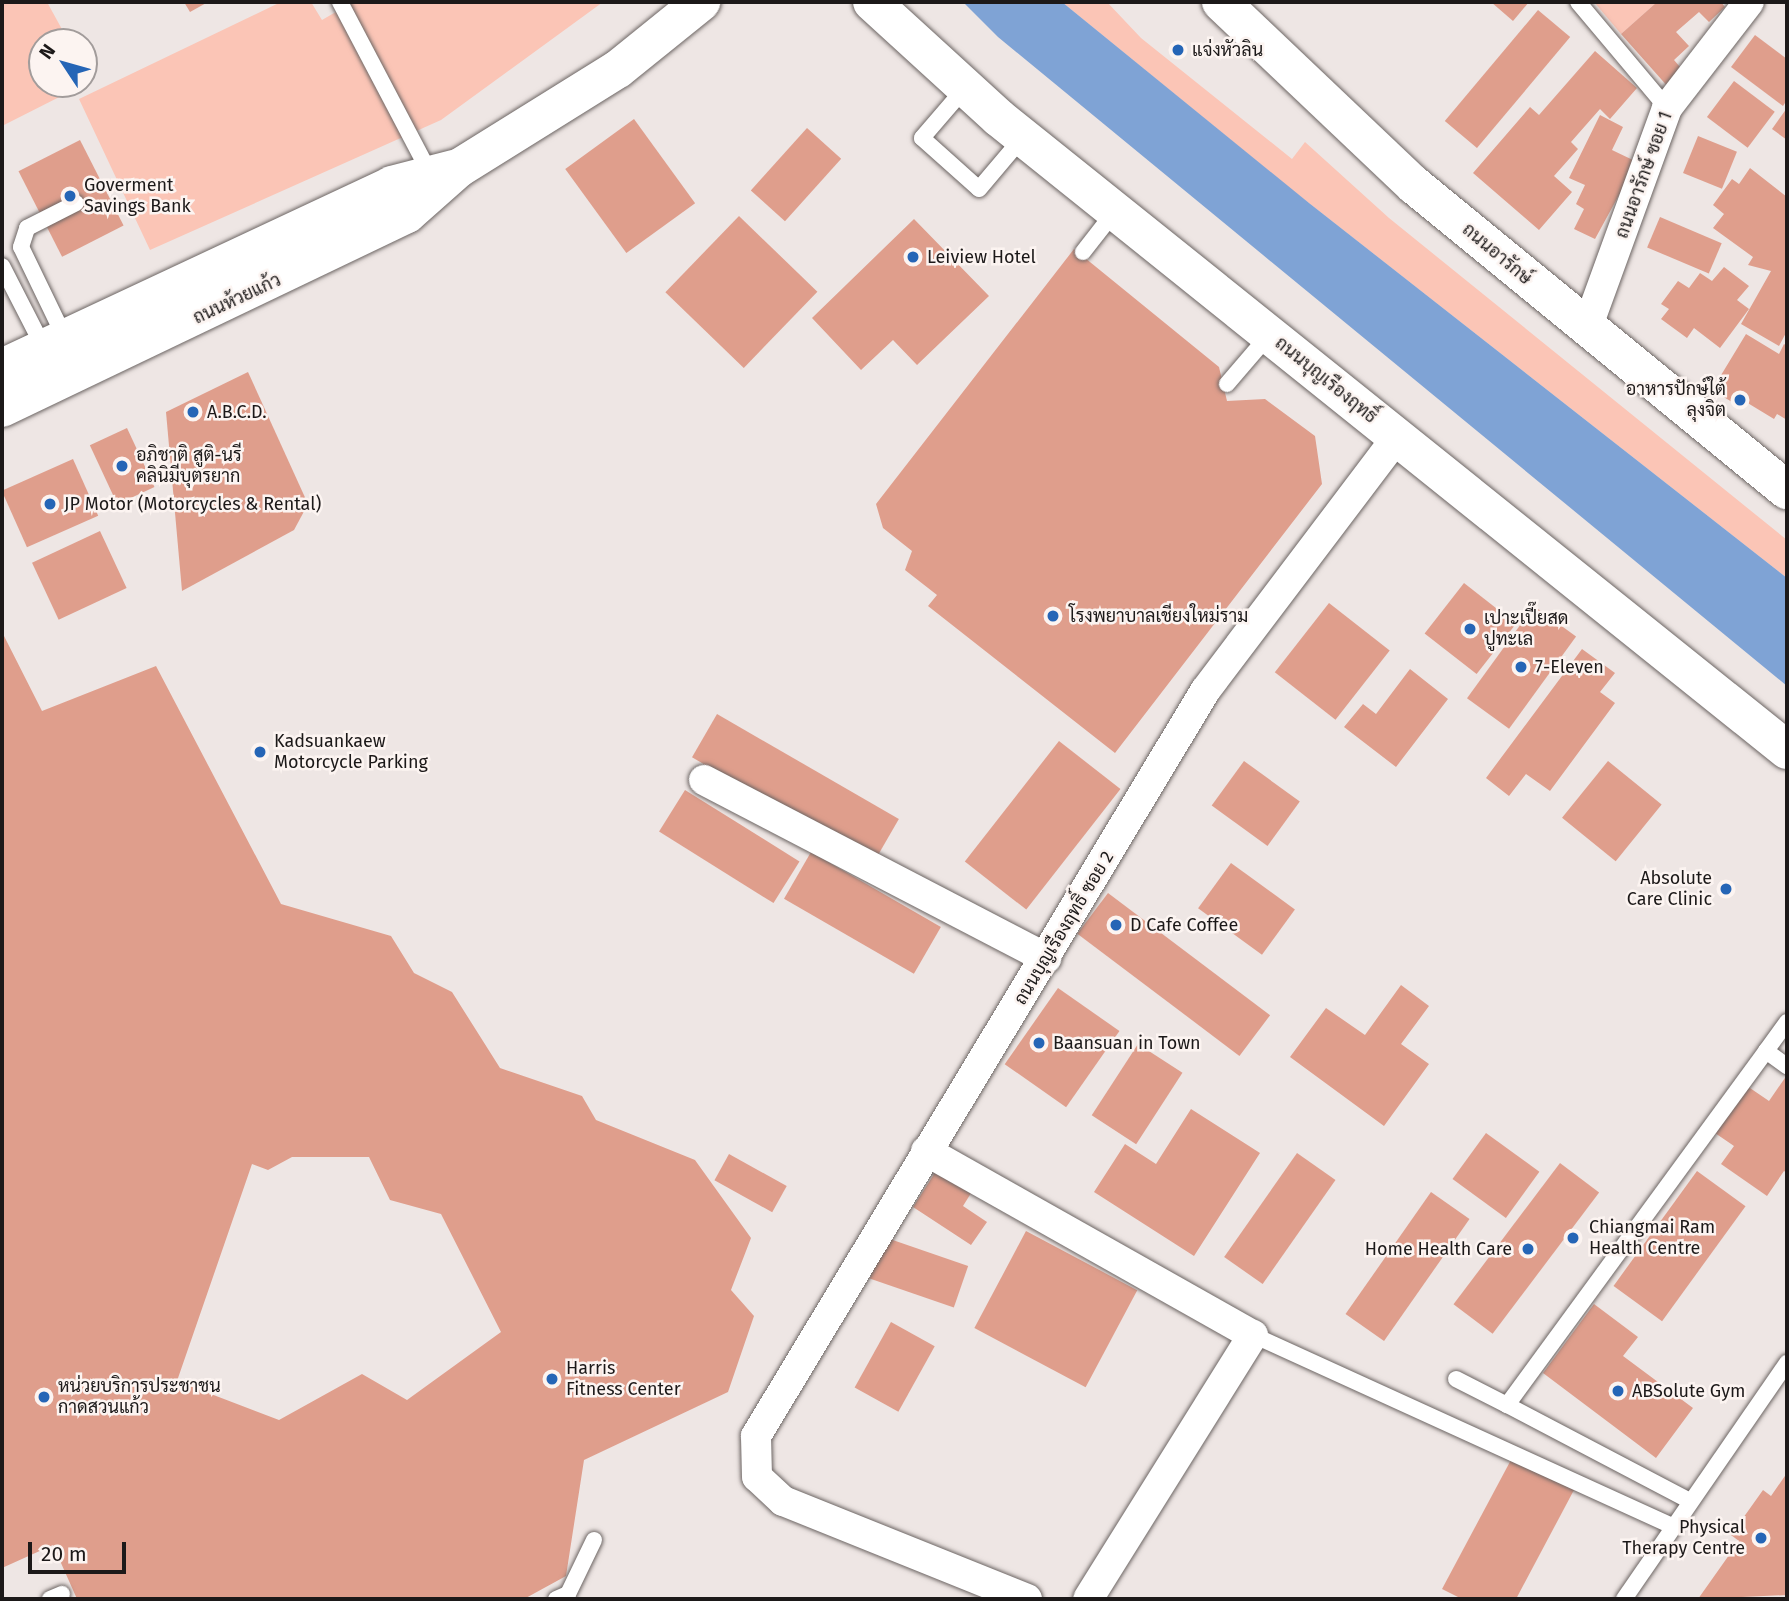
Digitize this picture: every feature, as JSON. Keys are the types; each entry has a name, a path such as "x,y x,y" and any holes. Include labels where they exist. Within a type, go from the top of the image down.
{"main road":[{"path":"850,2 906,35"},
{"name":"ถนนบุญเรืองฤทธิ์","path":"872,2 965,88 1023,137 1787,750"},
{"path":"887,2 906,35"},
{"name":"ถนนอารักษ์","path":"1221,2 1414,185 1787,490"},
{"name":"ถนนห้วยแก้ว","path":"2,368 392,185 445,171 618,69 704,4"},
{"name":"ถนนห้วยแก้ว","path":"2,408 407,214 445,171"}],"street":[{"name":"ถนนอารักษ์ ซอย 1","path":"1587,328 1667,108 1749,2"},
{"name":"ถนนบุญเรืองฤทธิ์ ซอย 2","path":"1027,1599 783,1501 757,1477 756,1436 1205,691 1397,437"},
{"path":"704,780 1046,958"},
{"path":"926,1151 1253,1335 1088,1599"}],"lane":[{"path":"340,2 445,171"},
{"path":"1578,2 1667,108"},
{"path":"965,88 922,138 979,189 1023,137"},
{"path":"55,343 21,247 27,228 76,202"},
{"path":"1083,252 1115,211"},
{"path":"2,266 55,343"},
{"path":"1227,384 1269,335"},
{"path":"1507,1405 1787,1022"},
{"path":"1766,1051 1787,1066"},
{"path":"1253,1335 1672,1526"},
{"path":"1624,1599 1787,1363"},
{"path":"1456,1379 1690,1501"},
{"path":"556,1599 568,1594 594,1540"}],"shaded area":[{"path":"2,2 47,2 61,28 28,28 28,98 57,98 2,126"},
{"path":"281,2 311,2 322,20 353,2 603,2 441,120 150,250 79,99 98,98 98,90"},
{"path":"1062,2 1107,2 1141,38 1292,159 1305,142 1389,218 1787,540 1787,578 1291,189"},
{"path":"1594,2 1657,2 1621,34"}],"water":[{"path":"963,2 1062,2 1309,203 1787,578 1787,686 998,37"}],"building":[{"path":"184,2 208,2 190,12"},
{"path":"1491,2 1529,2 1513,21"},
{"path":"1657,2 1721,2 1725,7 1709,22 1699,12 1676,32 1689,46 1674,60 1686,74 1669,88 1621,34"},
{"path":"1538,10 1570,37 1477,148 1445,121"},
{"path":"1755,35 1787,59 1787,100 1783,106 1731,67"},
{"path":"1595,51 1637,88 1610,119 1600,109 1571,142 1578,149 1554,176 1572,192 1539,230 1473,173 1530,107 1539,115"},
{"path":"1734,81 1775,112 1748,148 1707,117"},
{"path":"1787,108 1787,140 1772,129"},
{"path":"1600,115 1623,127 1612,150 1637,162 1595,239 1574,229 1584,209 1576,204 1585,185 1569,178"},
{"path":"634,119 695,203 626,253 565,169"},
{"path":"807,128 841,159 785,221 751,190"},
{"path":"1698,136 1737,152 1722,189 1683,173"},
{"name":"Goverment Savings Bank","path":"80,140 124,226 62,257 19,171"},
{"path":"1750,168 1787,197 1787,331 1779,346 1741,324 1771,271 1748,265 1753,257 1713,228 1724,214 1713,205 1732,179 1739,184"},
{"path":"739,216 817,292 744,368 665,292"},
{"path":"1660,217 1722,243 1709,274 1647,247"},
{"name":"Leiview Hotel","path":"914,219 989,296 917,365 893,340 861,370 812,318"},
{"name":"โรงพยาบาลเชียงใหม่ราม","path":"1074,249 1219,367 1227,401 1265,399 1315,436 1322,484 1115,753 928,606 937,595 905,570 912,551 883,528 876,504"},
{"path":"1724,267 1749,286 1737,300 1749,309 1720,348 1694,328 1687,338 1661,319 1669,309 1661,304 1678,281 1689,288 1700,273 1712,281"},
{"path":"1746,334 1779,354 1784,344 1787,346 1787,420 1777,414 1774,419 1746,402 1742,408 1712,390"},
{"path":"248,372 308,504 294,530 182,591 166,412"},
{"name":"อภิชาติ สูติ-นรี คลินิมีบุตรยาก","path":"127,428 154,487 117,504 90,445"},
{"name":"JP Motor (Motorcycles & Rental)","path":"73,459 98,516 27,547 2,491"},
{"path":"100,531 127,588 59,620 32,563"},
{"name":"เปาะเปี๊ยสด ปูทะเล","path":"1464,583 1516,624 1477,674 1425,633"},
{"path":"1329,603 1390,650 1335,720 1275,672"},
{"name":"7-Eleven","path":"1534,606 1576,637 1509,729 1467,698"},
{"path":"2,632 42,711 156,666 281,904 391,936 414,973 452,992 500,1068 582,1096 596,1120 695,1160 751,1238 731,1290 754,1316 728,1392 584,1460 566,1576 524,1599 77,1599 53,1545 2,1568","holes":["292,1157 369,1157 390,1200 441,1214 501,1332 407,1400 362,1374 279,1420 177,1381 252,1164 268,1170"]},
{"path":"1582,649 1615,673 1600,692 1615,703 1550,791 1526,774 1509,796 1486,778"},
{"path":"1410,669 1448,699 1396,767 1344,727 1363,704 1376,714"},
{"path":"717,714 899,819 874,862 692,757"},
{"path":"1059,741 1120,789 1026,910 965,862"},
{"path":"1244,761 1300,802 1267,846 1212,805"},
{"path":"1608,761 1662,804 1616,861 1562,818"},
{"path":"685,790 799,862 774,903 659,832"},
{"path":"811,852 941,927 914,974 784,899"},
{"path":"1231,863 1295,909 1262,955 1198,908"},
{"path":"1108,893 1270,1015 1239,1056 1077,934"},
{"path":"1401,985 1429,1006 1401,1044 1429,1064 1384,1126 1290,1057 1326,1008 1365,1035"},
{"path":"1058,988 1119,1031 1066,1107 1005,1064"},
{"path":"1138,1044 1182,1073 1136,1144 1092,1115"},
{"path":"1787,1075 1787,1173 1784,1171 1767,1196 1721,1164 1734,1146 1715,1133 1747,1086 1769,1101"},
{"path":"1191,1109 1260,1153 1194,1256 1094,1192 1125,1144 1156,1164"},
{"path":"1486,1133 1539,1172 1506,1218 1452,1179"},
{"path":"1297,1153 1336,1180 1263,1284 1224,1257"},
{"path":"729,1154 787,1186 772,1212 714,1180"},
{"name":"Home Health Care","path":"1560,1163 1599,1192 1493,1334 1453,1304"},
{"path":"938,1168 973,1190 963,1206 987,1222 971,1245 913,1207"},
{"path":"1697,1171 1746,1206 1662,1321 1614,1286"},
{"path":"1431,1192 1470,1219 1384,1341 1346,1314"},
{"path":"1026,1231 1137,1290 1086,1387 974,1328"},
{"path":"884,1237 968,1266 954,1308 870,1279"},
{"name":"ABSolute Gym","path":"1594,1304 1638,1337 1623,1356 1693,1408 1656,1458 1543,1373"},
{"path":"891,1322 935,1346 898,1412 855,1388"},
{"path":"1512,1458 1574,1490 1516,1599 1462,1599 1442,1589"},
{"name":"Physical Therapy Centre","path":"1787,1473 1787,1595 1698,1599 1739,1541 1731,1535 1763,1490 1771,1496"}],"place":[{"name":"แจ่งหัวลิน","path":"1178,50"},
{"name":"Goverment Savings Bank","path":"70,196"},
{"name":"Leiview Hotel","path":"913,257"},
{"name":"อาหารปักษ์ใต้ ลุงจิต","path":"1740,400"},
{"name":"A.B.C.D.","path":"193,412"},
{"name":"อภิชาติ สูติ-นรี คลินิมีบุตรยาก","path":"122,466"},
{"name":"JP Motor (Motorcycles & Rental)","path":"50,504"},
{"name":"โรงพยาบาลเชียงใหม่ราม","path":"1053,616"},
{"name":"เปาะเปี๊ยสด ปูทะเล","path":"1470,629"},
{"name":"7-Eleven","path":"1521,667"},
{"name":"Kadsuankaew Motorcycle Parking","path":"260,752"},
{"name":"Absolute Care Clinic","path":"1726,889"},
{"name":"D Cafe Coffee","path":"1116,925"},
{"name":"Baansuan in Town","path":"1039,1043"},
{"name":"Chiangmai Ram Health Centre","path":"1573,1238"},
{"name":"Home Health Care","path":"1528,1249"},
{"name":"Harris Fitness Center","path":"552,1379"},
{"name":"ABSolute Gym","path":"1618,1391"},
{"name":"หน่วยบริการประชาชน กาดสวนแก้ว","path":"44,1397"},
{"name":"Physical Therapy Centre","path":"1761,1538"}]}
